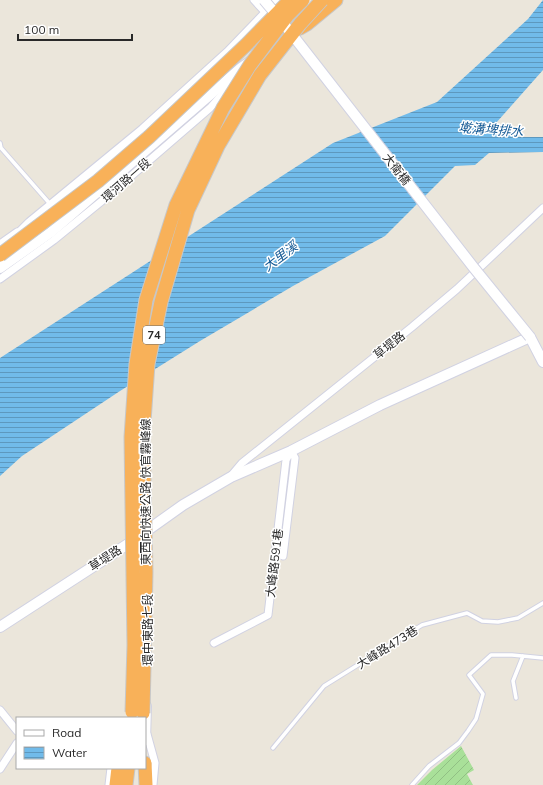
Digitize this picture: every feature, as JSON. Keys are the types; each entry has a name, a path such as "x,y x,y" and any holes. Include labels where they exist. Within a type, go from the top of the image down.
{"highway":[{"name":"東西向快速公路 快官霧峰線","path":"137,717 134,645 131,437 136,364 146,300 176,205 223,108 250,65 287,16 302,0"},
{"name":"東西向快速公路 快官霧峰線","path":"137,717 146,572 143,436 148,364 161,302 188,210 218,146 260,75 300,24 322,0"},
{"path":"283,38 307,24 336,0"},
{"path":"0,255 98,181 148,137 246,45 280,1"},
{"path":"116,785 118,769"},
{"path":"126,785 128,769"},
{"path":"138,785 139,769"},
{"path":"145,769 146,785"}],"street":[{"path":"254,0 266,13"},
{"name":"大衛橋","path":"264,0 530,337 543,362"},
{"path":"283,38 316,0"},
{"path":"283,38 328,0"},
{"path":"0,244 52,206 149,125 229,52 266,13 280,1"},
{"name":"環河路一段","path":"0,268 51,232 241,68 283,38"},
{"name":"環河路一段","path":"0,279 60,235 108,196 210,108 227,89 241,68"},
{"name":"草堤路","path":"231,477 242,464 451,294 543,208"},
{"path":"0,249 12,241 30,223"},
{"name":"草堤路","path":"0,627 130,542 183,505 231,477 291,451 380,405 530,337"},
{"path":"283,556 295,458 291,451"},
{"name":"大峰路591巷","path":"214,643 268,615 286,460 291,451"},
{"name":"環中東路七段","path":"137,717 148,645 147,530"},
{"name":"環中東路七段","path":"130,542 131,644 129,712 136,717"},
{"path":"0,710 16,730"},
{"name":"環中東路七段","path":"146,740 155,763 153,785"},
{"path":"0,768 16,744"},
{"path":"109,785 111,769"},
{"path":"121,785 122,769"},
{"path":"141,785 142,769"}],"lane":[{"path":"0,144 0,148 52,206"},
{"name":"大峰路473巷","path":"273,748 324,686 422,625 467,613 482,621 498,622 518,618 543,603"},
{"path":"412,785 429,766 459,743 476,719 483,694 469,675 491,655 543,658"},
{"path":"516,698 513,681 523,656"}],"green space":[{"path":"461,746 474,770 467,774 473,785 417,785 432,770"}],"water":[{"name":"大里溪","path":"543,0 543,70 488,132 520,137 543,137 543,152 489,153 475,165 455,166 385,236 293,286 200,341 120,391 22,456 0,476 0,358 333,143 437,102 528,19"}],"water label":[{"name":"墘溝埤排水","path":"491,129"}]}
